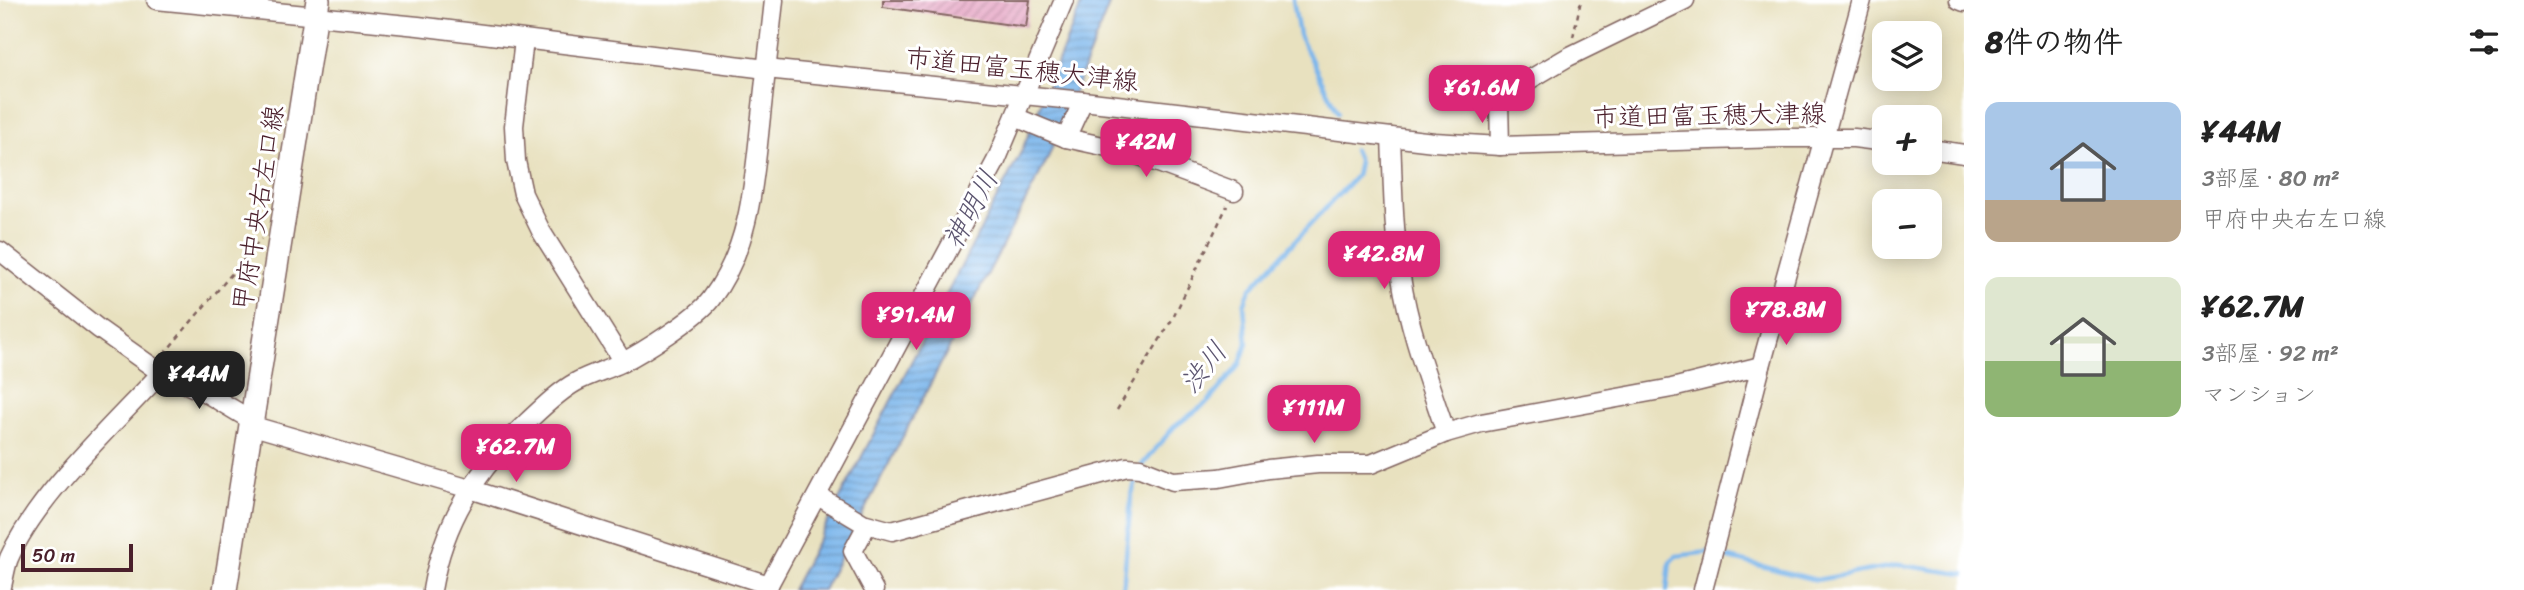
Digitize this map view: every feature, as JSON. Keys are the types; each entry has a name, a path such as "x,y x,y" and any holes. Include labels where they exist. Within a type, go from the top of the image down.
{"main road":[{"name":"甲府中央右左口線","path":"225,590 317,7"}],"street":[{"name":"市道田富玉穂大津線","path":"156,0 317,7 524,40 766,69 1080,100 1391,137 1500,146 1824,138 1872,140"},
{"path":"432,590 446,534 460,503 486,464 546,404 575,383 623,362 692,318 710,300 735,257 752,201 774,0"},
{"path":"0,251 99,329 157,370 206,393 251,423 470,489 768,587 822,499 996,161 1022,119 1064,0"},
{"path":"1500,146 1499,102 1506,94 1568,57 1685,0"},
{"path":"1703,590 1761,366 1862,0"},
{"path":"1959,0 1964,2"},
{"path":"524,40 514,126 516,161 523,194 541,231 623,362"},
{"path":"1063,137 1080,100"},
{"path":"1022,119 1063,137 1126,152 1234,191"},
{"path":"1391,137 1401,279 1419,354 1446,433"},
{"path":"1942,151 1964,154"},
{"path":"822,499 865,524 892,531 1127,467 1140,468 1173,481 1219,478 1318,464 1371,464 1446,433 1481,423 1672,387 1761,366"},
{"path":"1,590 9,559 31,521 157,370"},
{"path":"865,524 853,551 874,590"}],"path":[{"path":"1568,57 1581,0"},
{"path":"1117,410 1173,317 1234,191"},
{"path":"157,370 260,239 283,234"}],"water":[{"path":"1083,0 1111,0 1047,160 823,590 792,590 1022,150"}],"building":[{"path":"883,0 1030,0 1026,27 883,7"}],"waterway":[{"name":"渋川","path":"1293,0 1299,35 1338,113"},
{"name":"渋川","path":"1142,465 1174,427 1208,402 1240,364 1247,343 1244,305 1250,289 1356,176 1359,162 1354,150"},
{"name":"渋川","path":"1123,590 1131,498 1138,473"},
{"path":"1667,590 1670,562 1676,556 1709,552"},
{"path":"1718,555 1816,580 1900,565 1964,574"}],"water label":[{"name":"神明川","path":"970,209"}]}
